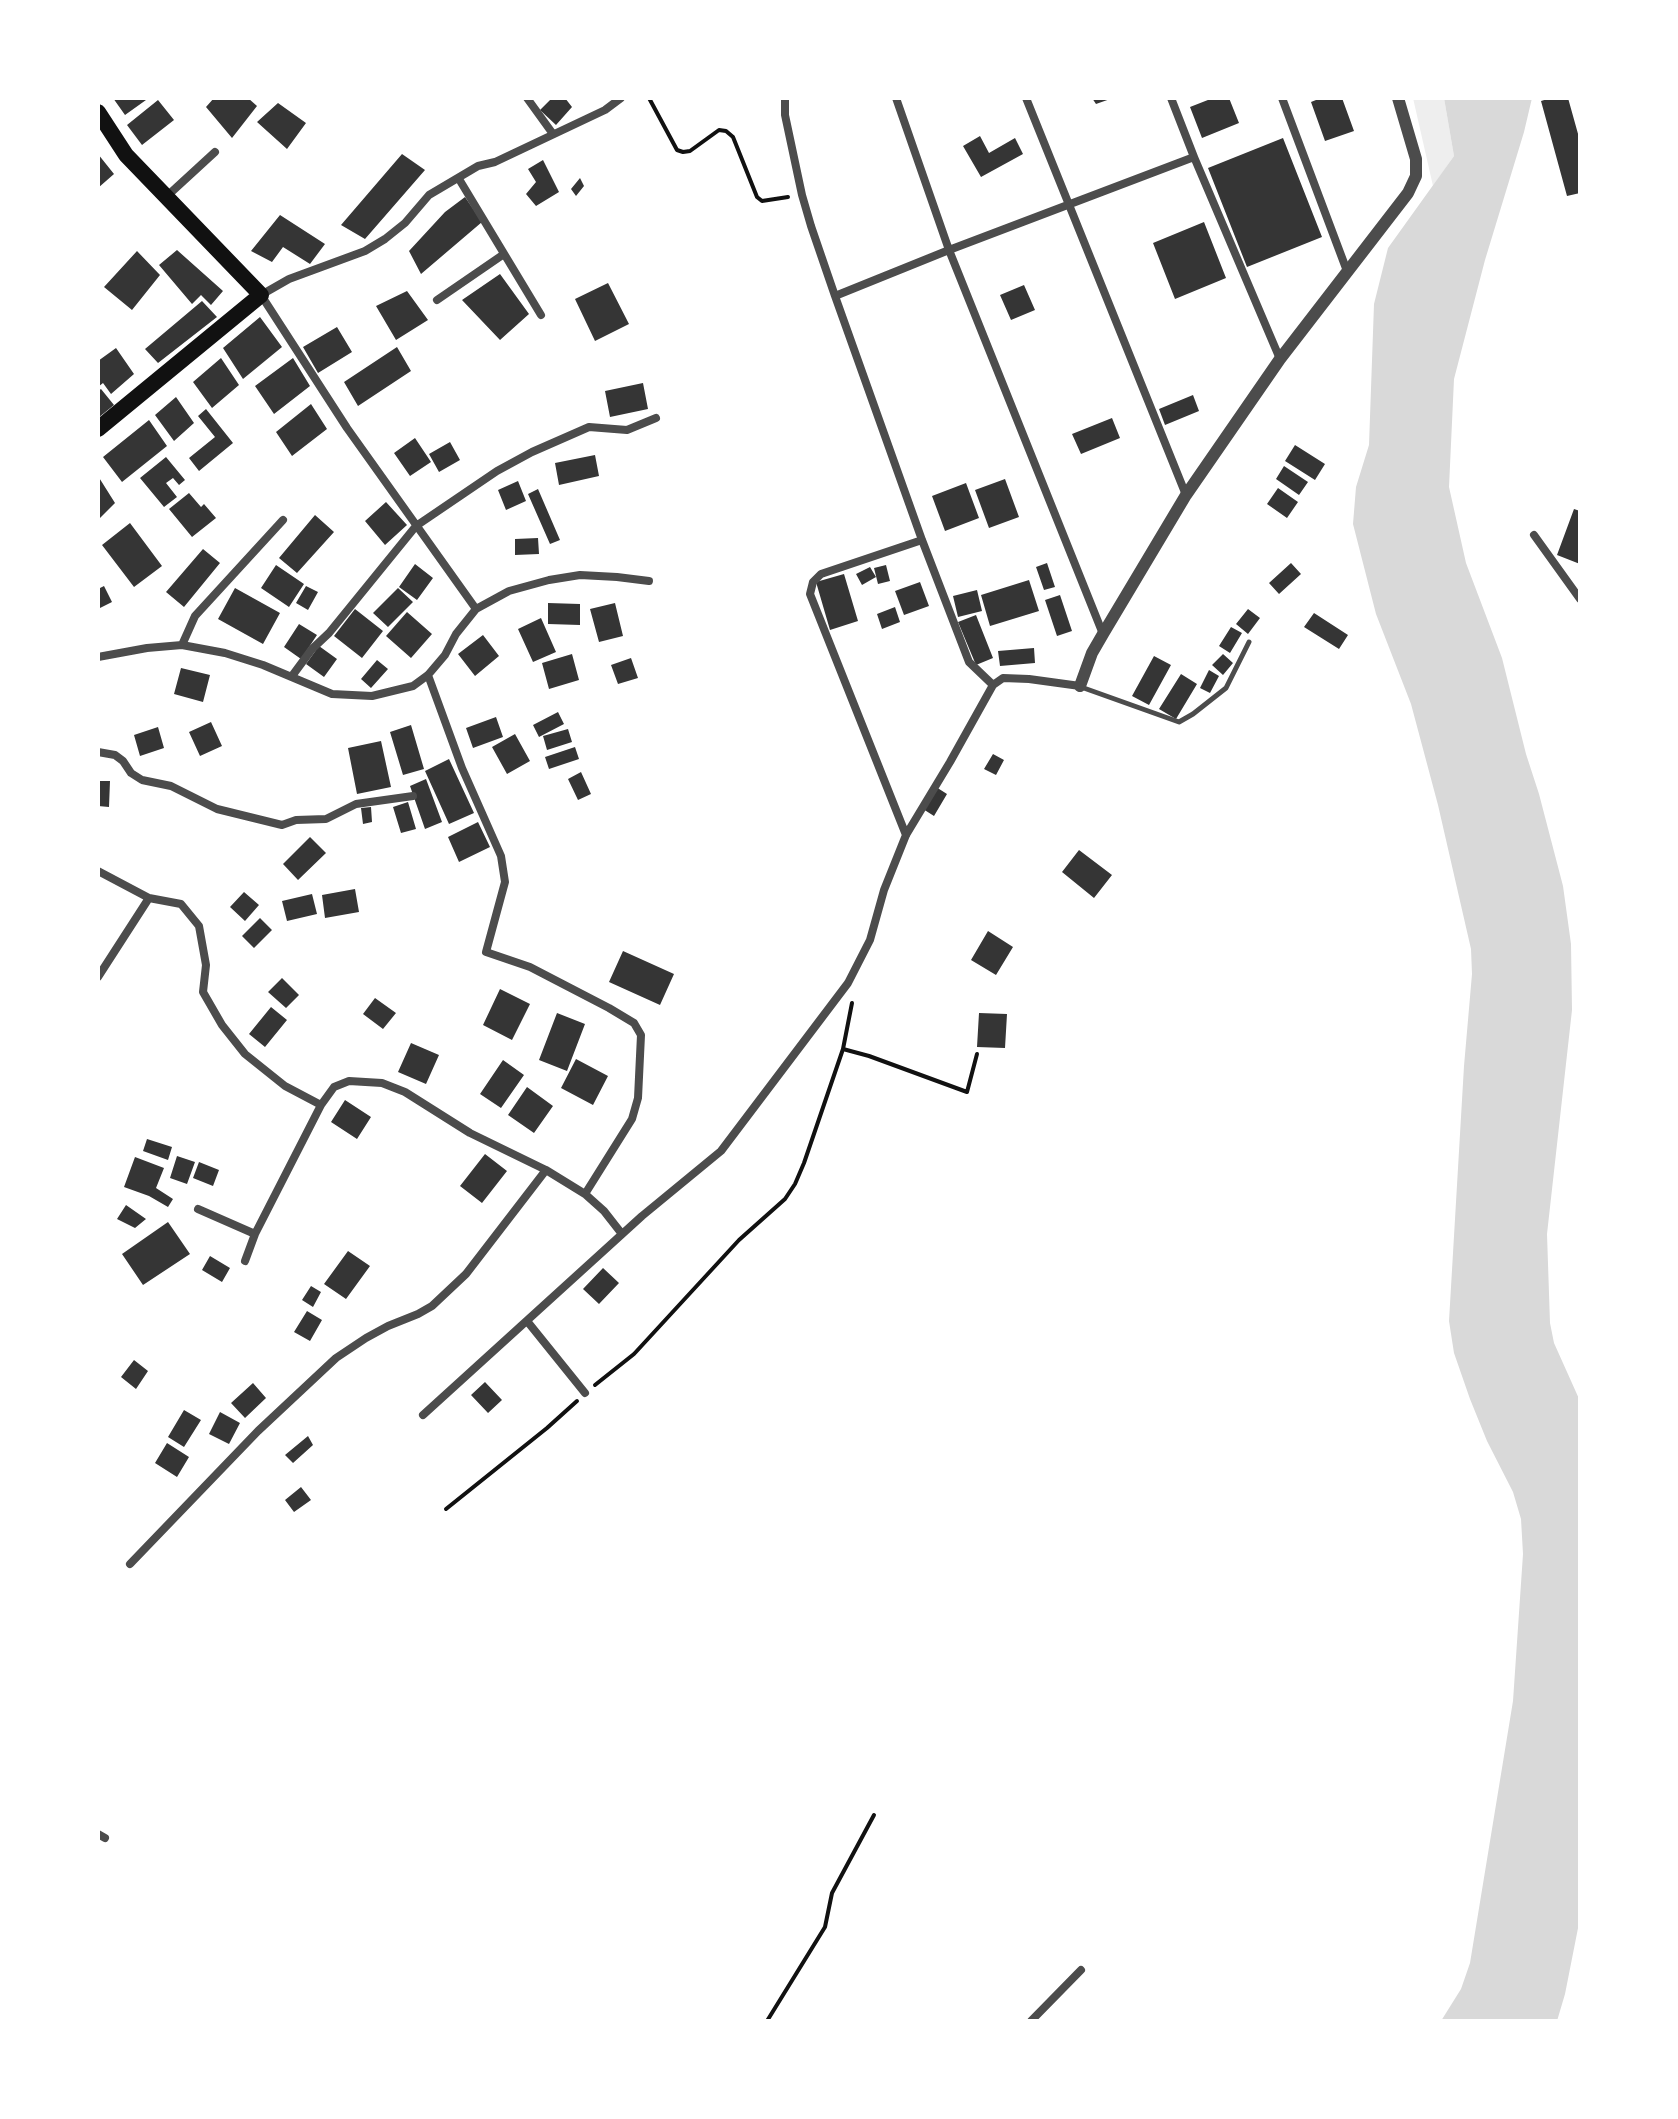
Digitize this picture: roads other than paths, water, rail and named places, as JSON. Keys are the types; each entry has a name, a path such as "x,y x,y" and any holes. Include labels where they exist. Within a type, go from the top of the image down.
{"main road":[{"path":"98,112 126,155 261,295 98,429"}],"street":[{"path":"527,98 553,134"},
{"path":"476,609 347,428 261,295 289,279 365,251 405,223 429,195 478,166 495,162 605,110 621,98"},
{"path":"785,98 785,115 802,195 835,296 969,662 993,685"},
{"path":"896,98 949,250 1103,634"},
{"path":"1026,98 1186,495"},
{"path":"1171,98 1280,359"},
{"path":"1282,98 1347,271"},
{"path":"423,1415 622,1234 721,1151 848,983 870,940 884,890 906,835 993,685 1003,678 1080,686 1092,653 1186,495 1280,359 1408,193 1416,176 1416,159 1398,98"},
{"path":"165,198 215,152"},
{"path":"835,296 1194,157"},
{"path":"459,179 541,315"},
{"path":"437,300 504,254"},
{"path":"292,676 416,526 497,471 532,452 589,427 627,430 656,418"},
{"path":"182,645 195,616 283,520"},
{"path":"1534,535 1580,599"},
{"path":"906,835 810,594 813,582 821,574 922,540"},
{"path":"98,657 182,645 225,653 292,676 332,694 372,696 413,686 428,675 476,609 509,591 580,575 649,581"},
{"path":"428,675 462,768 501,856 505,882 486,952 530,967 609,1008 634,1023 641,1035 638,1098 632,1119 585,1194"},
{"path":"98,752 115,755 142,780 171,786 217,809 282,825 296,820 326,819 356,804 413,796"},
{"path":"98,871 149,898 181,904 199,926 206,965 203,992 222,1025 245,1054 285,1086 321,1105"},
{"path":"98,977 149,898"},
{"path":"245,1261 255,1234 321,1105 334,1087 349,1081 382,1083 405,1092 470,1133 546,1170 585,1194 604,1211 622,1234"},
{"path":"130,1564 258,1431 336,1358 388,1326 432,1306 466,1274 546,1170"},
{"path":"198,1209 255,1234"},
{"path":"527,1321 585,1393"},
{"path":"1031,2021 1081,1970"}],"lane":[{"path":"1080,686 1179,722 1226,688 1249,642"}]}
